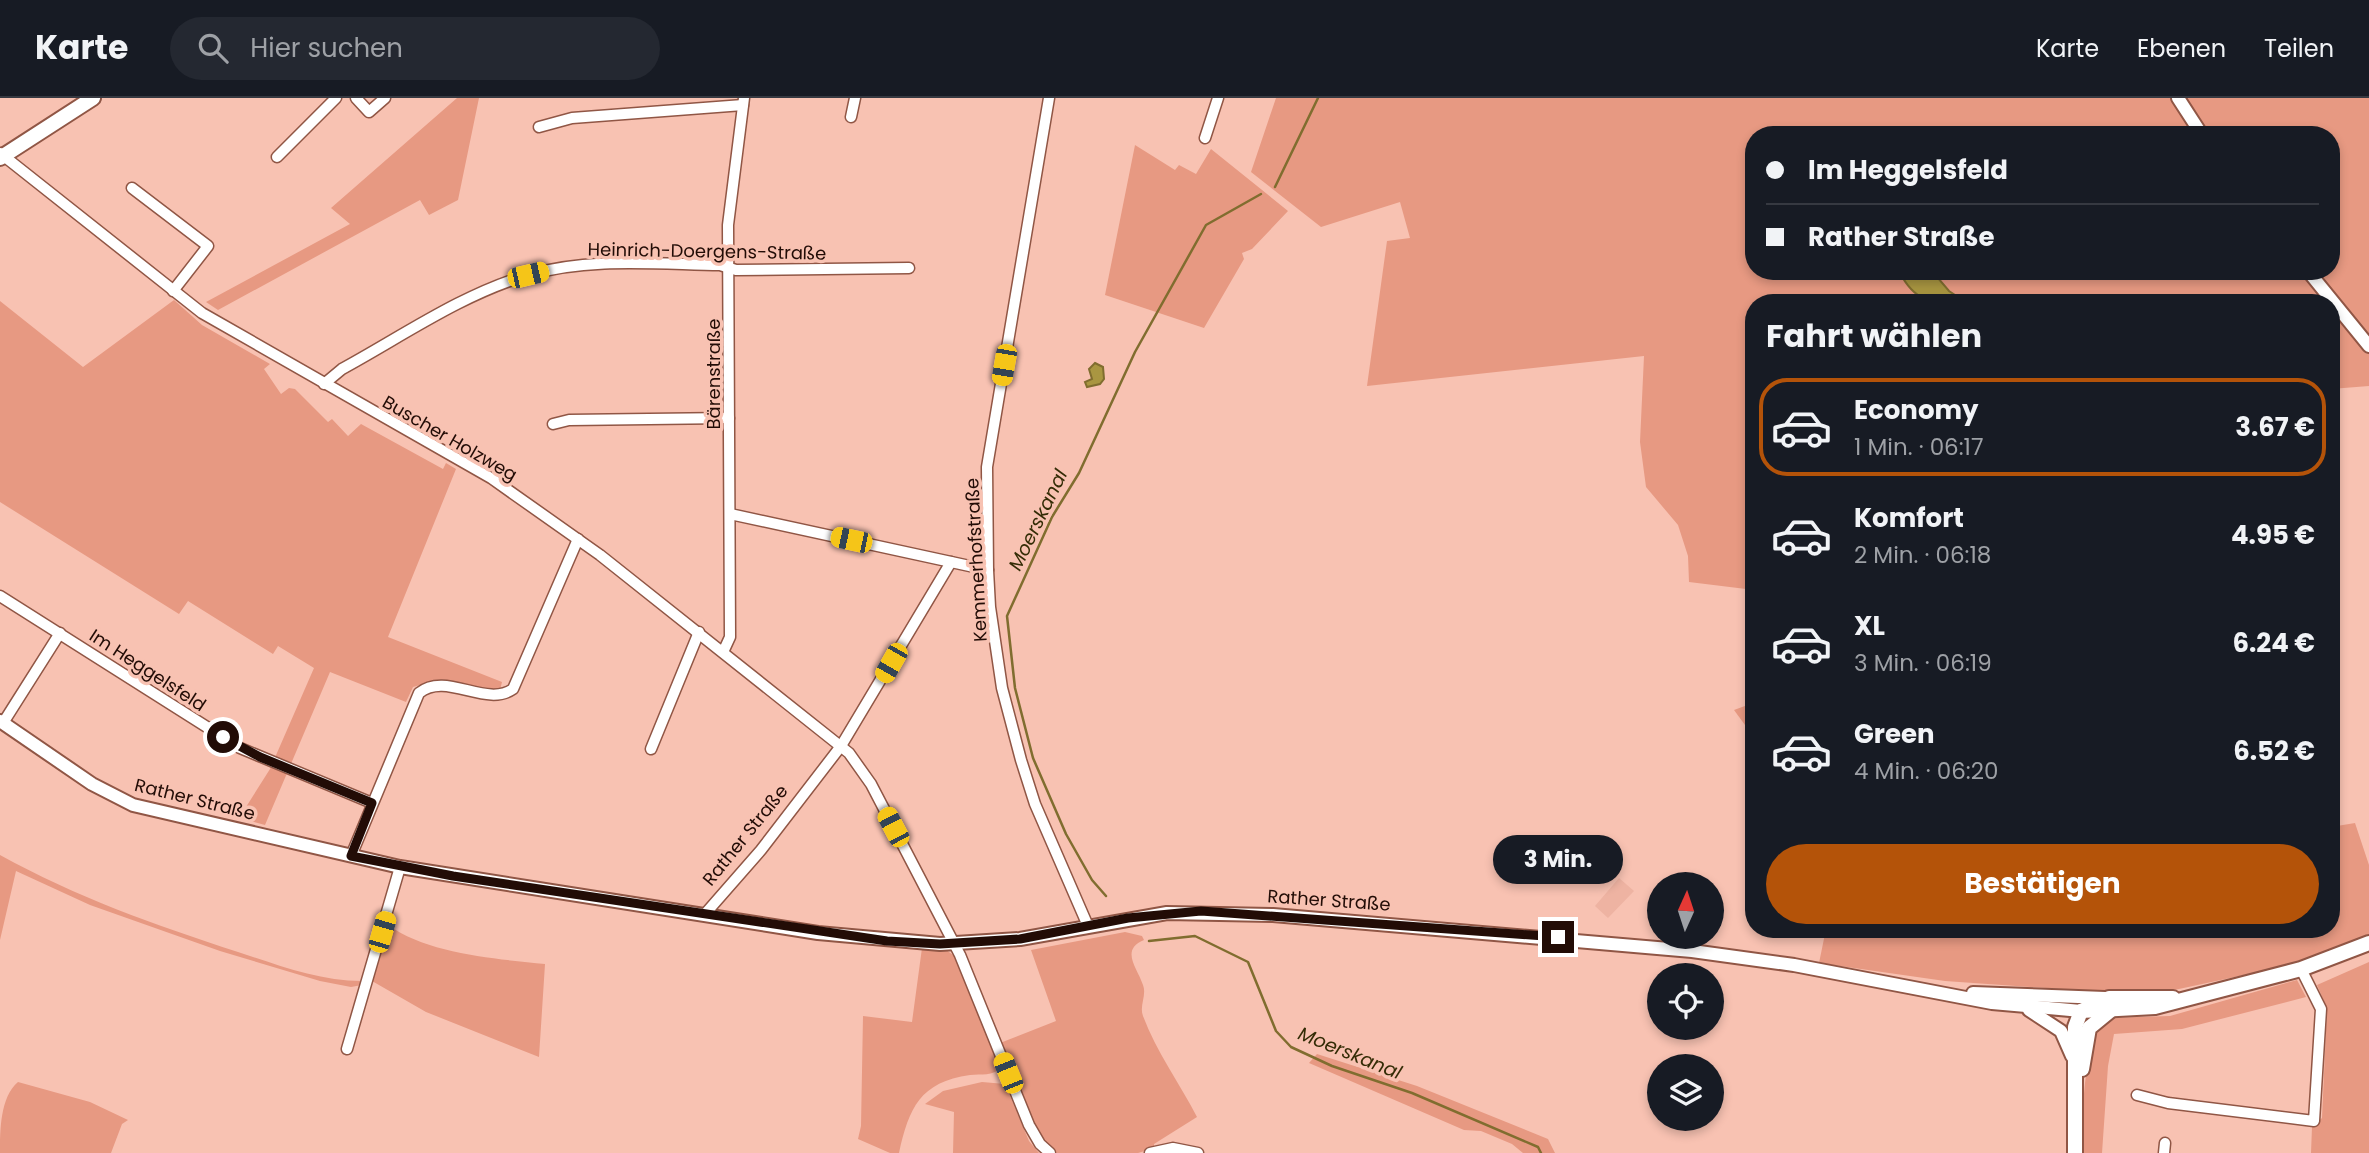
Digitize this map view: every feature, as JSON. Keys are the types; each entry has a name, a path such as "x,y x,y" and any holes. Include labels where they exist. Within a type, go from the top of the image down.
{"main road":[{"path":"1,156 93,98"},
{"name":"Rather Straße","path":"2082,1007 2111,1004 2155,1007 2301,969 2369,943"},
{"path":"2089,1028 2111,1004"},
{"path":"2077,1087 2090,1018 2082,1007"},
{"path":"2075,1153 2075,1027 2082,1007"}],"street":[{"path":"276,158 337,98"},
{"path":"356,98 369,112 385,98"},
{"path":"851,117 855,98"},
{"name":"Kemmerhofstraße","path":"1049,98 987,467 988,570 990,607 1002,688 1021,760 1035,804 1088,926"},
{"path":"1205,138 1219,98"},
{"path":"2178,98 2196,126"},
{"path":"539,127 572,118 743,101"},
{"name":"Bärenstraße","path":"724,650 730,637 730,199 743,101"},
{"name":"Buscher Holzweg","path":"1,156 202,313 491,478 578,539 724,650 841,746 863,771 954,943 1030,1125 1040,1144 1050,1153"},
{"path":"132,188 208,246 173,291"},
{"name":"Heinrich-Doergens-Straße","path":"324,384 342,369 476,295 528,275 556,268 613,264 728,268 909,268"},
{"path":"2315,280 2327,294"},
{"path":"2340,310 2369,346"},
{"path":"553,424 569,419 729,418"},
{"path":"730,514 988,570"},
{"path":"351,856 413,704 423,690 440,686 499,694 513,689 578,539"},
{"name":"Rather Straße","path":"705,915 761,850 841,746 951,562"},
{"name":"Im Heggelsfeld","path":"0,596 240,748 372,803"},
{"path":"651,749 699,632"},
{"path":"1,722 60,633"},
{"name":"Rather Straße","path":"1,722 119,800 400,867 868,939 954,943 1020,939 1156,914 1201,911 1372,922 1678,949 1794,965 2019,1006 2082,1007"},
{"path":"346,1049 400,867"},
{"path":"2137,1095 2168,1102 2314,1121 2321,1009 2301,969"},
{"name":"Rather Straße","path":"1949,993 2082,1007"},
{"name":"Rather Straße","path":"2019,1006 2048,1020 2065,1036 2071,1052 2077,1087"},
{"path":"1150,1153 1180,1148 1198,1153"}],"shaded area":[{"path":"457,98 479,98 458,200 429,215 420,200 218,310 206,302 350,224 331,208"},
{"path":"1276,98 2369,98 2369,386 2340,388 2340,294 1745,294 1745,589 1689,582 1688,556 1678,525 1646,487 1640,442 1644,356 1367,386 1387,241 1410,238 1400,202 1321,227 1251,172"},
{"path":"1135,145 1175,170 1179,165 1196,174 1211,149 1288,211 1252,249 1242,253 1244,259 1204,328 1105,295"},
{"path":"1904,280 1940,280 1954,294 1917,294"},
{"path":"174,300 202,325 270,364 264,369 281,394 289,388 295,389 328,422 332,419 348,436 361,424 443,469 446,463 456,469 388,637 502,682 500,690 435,681 413,687 406,702 330,672 265,825 239,818 270,769 314,668 278,646 273,654 188,601 179,614 0,502 0,301 83,367"},
{"path":"1095,363 1103,367 1104,379 1100,384 1087,387 1085,382 1092,379 1089,369"},
{"path":"1745,706 1745,725 1734,710"},
{"path":"2355,823 2369,865 2369,936 2304,962 2165,992 2118,993 1945,981 1819,963 1824,938 2340,938 2340,826"},
{"path":"0,855 58,884 146,921 283,967 330,978 362,981 362,985 351,987 320,981 220,951 90,905 16,871 0,940"},
{"path":"1619,878 1634,891 1608,918 1595,906"},
{"path":"388,925 404,935 443,949 545,964 539,1057 426,1012 372,981"},
{"path":"1125,932 1142,936 1144,940 1137,944 1132,954 1144,989 1143,1016 1161,1055 1197,1117 1154,1144 1154,1148 1138,1153 1057,1153 1038,1134 1000,1043 1056,1021 1031,950"},
{"path":"922,948 945,949 957,958 1001,1068 991,1073 953,1079 928,1091 913,1110 899,1153 890,1153 858,1139 861,1126 863,1016 912,1022"},
{"path":"2369,962 2369,1153 2311,1153 2312,1127 2322,1118 2327,1008 2317,985"},
{"path":"2297,980 2306,997 2182,1029 2114,1034 2108,1066 2102,1153 2081,1153 2088,1064 2097,1030 2105,1018 2170,1016"},
{"path":"1317,1054 1417,1086 1548,1139 1555,1153 1523,1153 1512,1144 1481,1131 1464,1130 1309,1063"},
{"path":"18,1082 90,1102 128,1120 122,1124 111,1153 0,1153 4,1105"},
{"path":"982,1082 1005,1084 1029,1141 1039,1153 953,1153 954,1112 925,1104 943,1091"}],"waterway":[{"name":"Moerskanal","path":"1275,187 1318,98"},
{"name":"Moerskanal","path":"1106,896 1092,880 1066,834 1033,758 1015,688 1007,616 1052,517 1079,473 1135,352 1206,225 1261,194"},
{"name":"Moerskanal","path":"1149,941 1195,936 1248,962 1276,1031 1291,1047 1332,1066 1412,1093 1538,1147 1541,1153"}],"route":[{"path":"223,737 260,757 372,803 351,856 426,872 818,933 940,944 1020,939 1128,918 1201,911 1558,937"}]}
